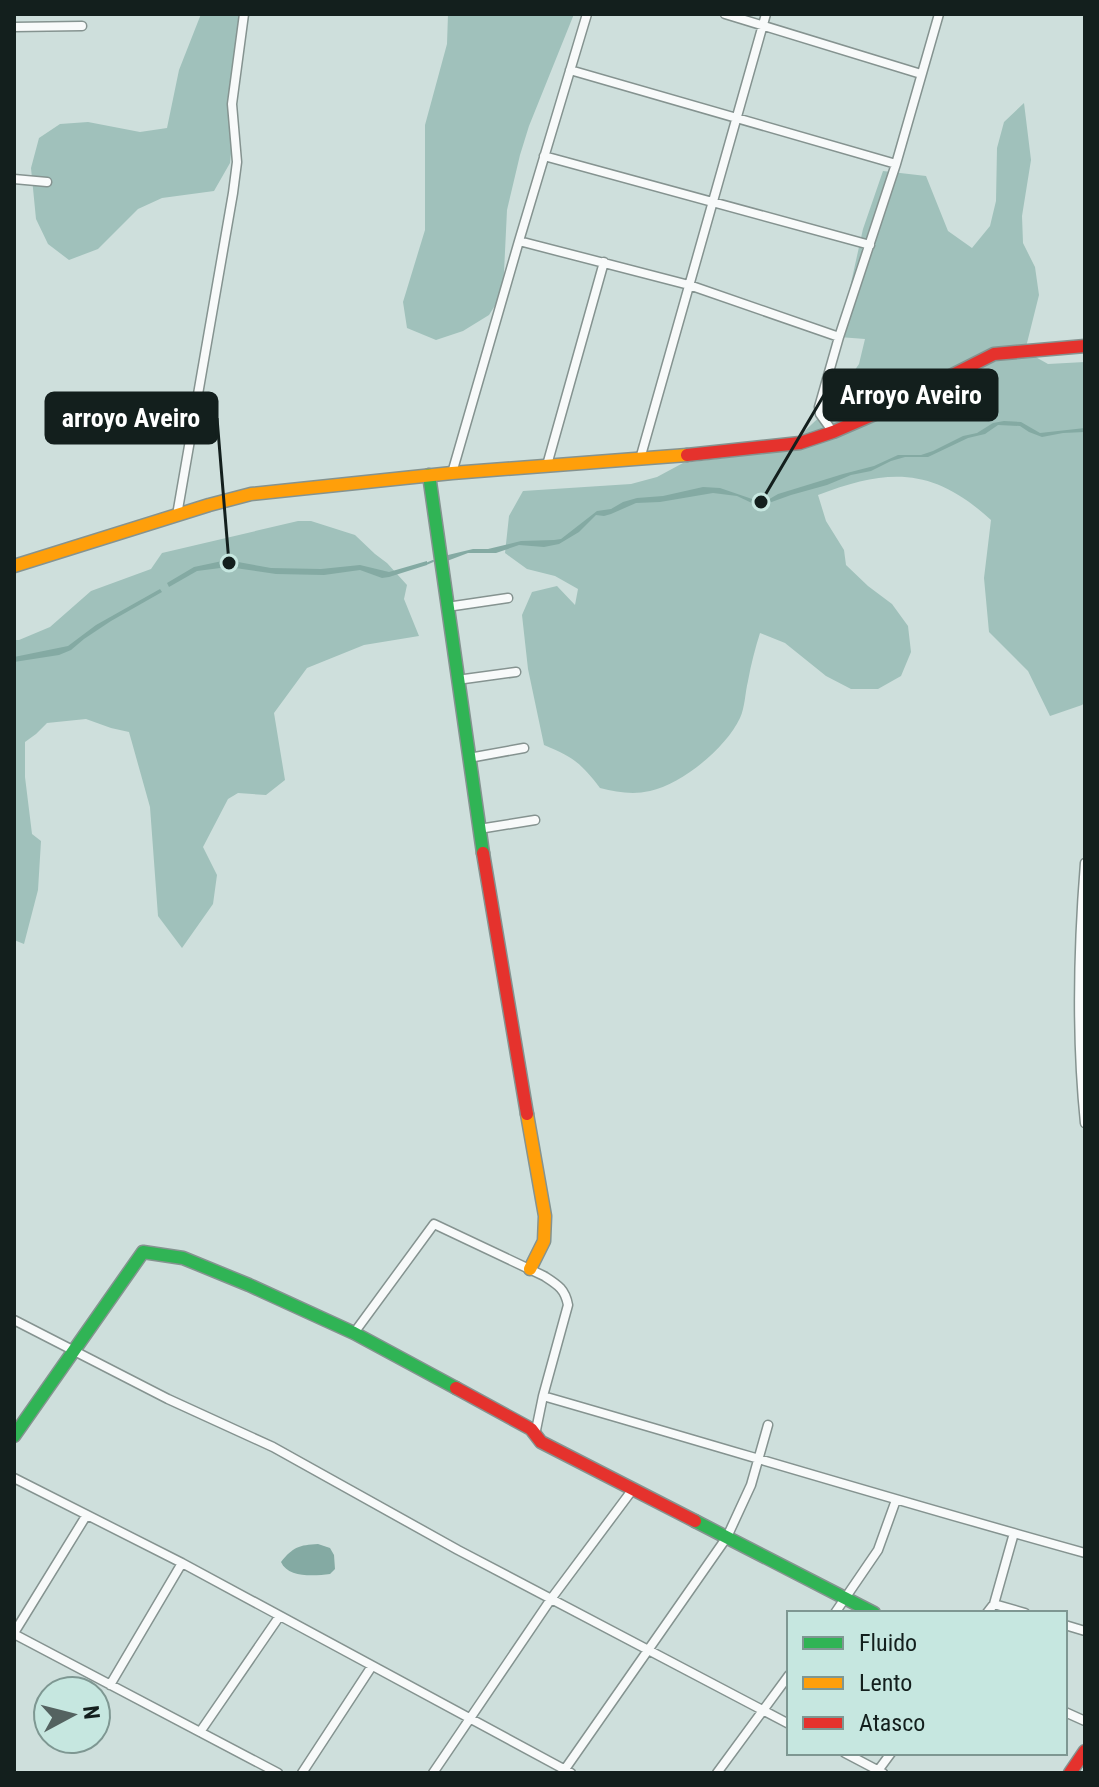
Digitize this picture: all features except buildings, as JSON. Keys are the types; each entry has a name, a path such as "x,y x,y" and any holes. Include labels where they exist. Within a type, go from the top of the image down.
{"street":[{"path":"177,515 233,193 237,162 232,104 244,14"},
{"path":"452,473 587,14"},
{"path":"725,14 921,74"},
{"path":"640,459 766,14"},
{"path":"833,432 820,414 819,407 896,164 939,14"},
{"path":"14,27 82,26"},
{"path":"570,70 896,164"},
{"path":"544,156 870,245"},
{"path":"14,179 47,182"},
{"path":"519,241 689,285 839,337"},
{"path":"547,465 604,262"},
{"path":"14,566 251,494 429,475 755,450 800,443 889,407 994,354 1085,346"},
{"path":"429,475 479,829 545,1216 544,1241 530,1269"},
{"path":"447,607 508,598"},
{"path":"457,680 516,672"},
{"path":"469,758 524,748"},
{"path":"479,829 535,820"},
{"path":"1085,863 1080,931 1079,1033 1085,1123"},
{"path":"354,1333 434,1224 555,1283 566,1293 568,1305 535,1435"},
{"path":"14,1436 143,1252 183,1258 354,1333 531,1429 541,1442 870,1611"},
{"path":"14,1320 168,1399 273,1447 458,1550 787,1723"},
{"path":"543,1396 1085,1553"},
{"path":"14,1478 182,1563 566,1772 727,1537 751,1485 768,1425"},
{"path":"433,1773 551,1599 633,1489"},
{"path":"836,1611 878,1550 896,1500"},
{"path":"86,1516 14,1634 91,1675"},
{"path":"989,1611 994,1604 1014,1533"},
{"path":"112,1682 182,1563"},
{"path":"994,1604 1018,1611"},
{"path":"200,1732 279,1617"},
{"path":"302,1773 372,1666"},
{"path":"717,1773 787,1678"},
{"path":"112,1686 278,1773"},
{"path":"1070,1773 1085,1751"},
{"path":"849,1755 879,1772 890,1755"}],"shaded area":[{"path":"201,14 250,14 233,74 230,163 214,191 162,198 138,209 98,249 69,260 48,244 36,219 31,168 39,138 60,124 88,122 140,132 167,128 179,70"},
{"path":"448,14 574,14 520,155 507,210 503,293 489,315 463,331 436,340 407,328 403,302 425,230 425,125 447,44"},
{"path":"1024,103 1031,160 1022,216 1023,243 1035,267 1039,295 1025,351 1048,364 1085,362 1085,702 1050,716 1028,671 989,632 984,578 991,520 949,490 929,482 889,477 867,480 818,495 826,521 844,550 846,565 892,604 908,626 911,652 901,676 878,689 851,689 826,676 785,643 760,633 742,714 714,752 676,781 650,791 637,793 600,788 576,762 544,745 528,669 522,615 532,592 557,586 575,605 578,589 555,576 527,569 505,553 509,516 523,491 631,484 657,477 683,463 758,454 781,443 794,441 829,408 859,364 865,339 839,337 863,229 883,171 926,176 948,231 972,248 990,226 996,201 997,148 1004,122"},
{"path":"1021,422 1040,433 1085,428 1085,432 1042,437 1020,426 998,425 985,434 968,438 928,457 905,457 891,461 871,471 766,504 754,504 737,496 713,493 636,503 611,514 596,515 579,532 559,544 544,547 519,545 496,553 468,553 447,561 442,559 473,549 488,549 521,541 561,539 597,511 611,509 637,498 703,487 720,488 766,501 778,494 874,466 898,455 921,455 933,451 993,423"},
{"path":"298,521 311,521 355,535 387,563 407,585 404,599 419,636 364,645 307,668 274,713 285,780 266,795 238,793 228,799 203,847 217,875 213,904 182,948 158,916 150,807 129,732 86,719 47,723 25,742 25,777 32,834 41,841 38,890 24,944 14,940 14,640 50,627 91,591 151,569 162,553"},
{"path":"227,560 271,568 321,569 360,565 389,572 427,561 427,565 382,578 360,570 324,575 276,574 228,567 197,571 169,587 167,583 194,567"},
{"path":"160,589 162,592 111,621 71,650 59,655 14,662 14,657 68,646 96,625"},
{"path":"318,1544 330,1548 334,1555 335,1569 330,1574 295,1573 281,1562 297,1548"}],"waterway":[{"path":"426,564 433,561"}],"traffic: fast":[{"path":"429,475 483,853"},
{"path":"14,1436 143,1252 183,1258 249,1285 354,1333 456,1388"},
{"path":"695,1521 870,1611"}],"traffic: slow":[{"path":"14,566 251,494 452,473 687,455"},
{"path":"527,1114 545,1216 544,1241 530,1269"}],"traffic: jam":[{"path":"687,455 800,443 877,413 994,354 1085,346"},
{"path":"483,853 527,1114"},
{"path":"456,1388 531,1429 541,1442 695,1521"},
{"path":"1070,1773 1085,1751"}],"place":[{"name":"Arroyo Aveiro","path":"761,502"},
{"name":"arroyo Aveiro","path":"229,563"}]}
